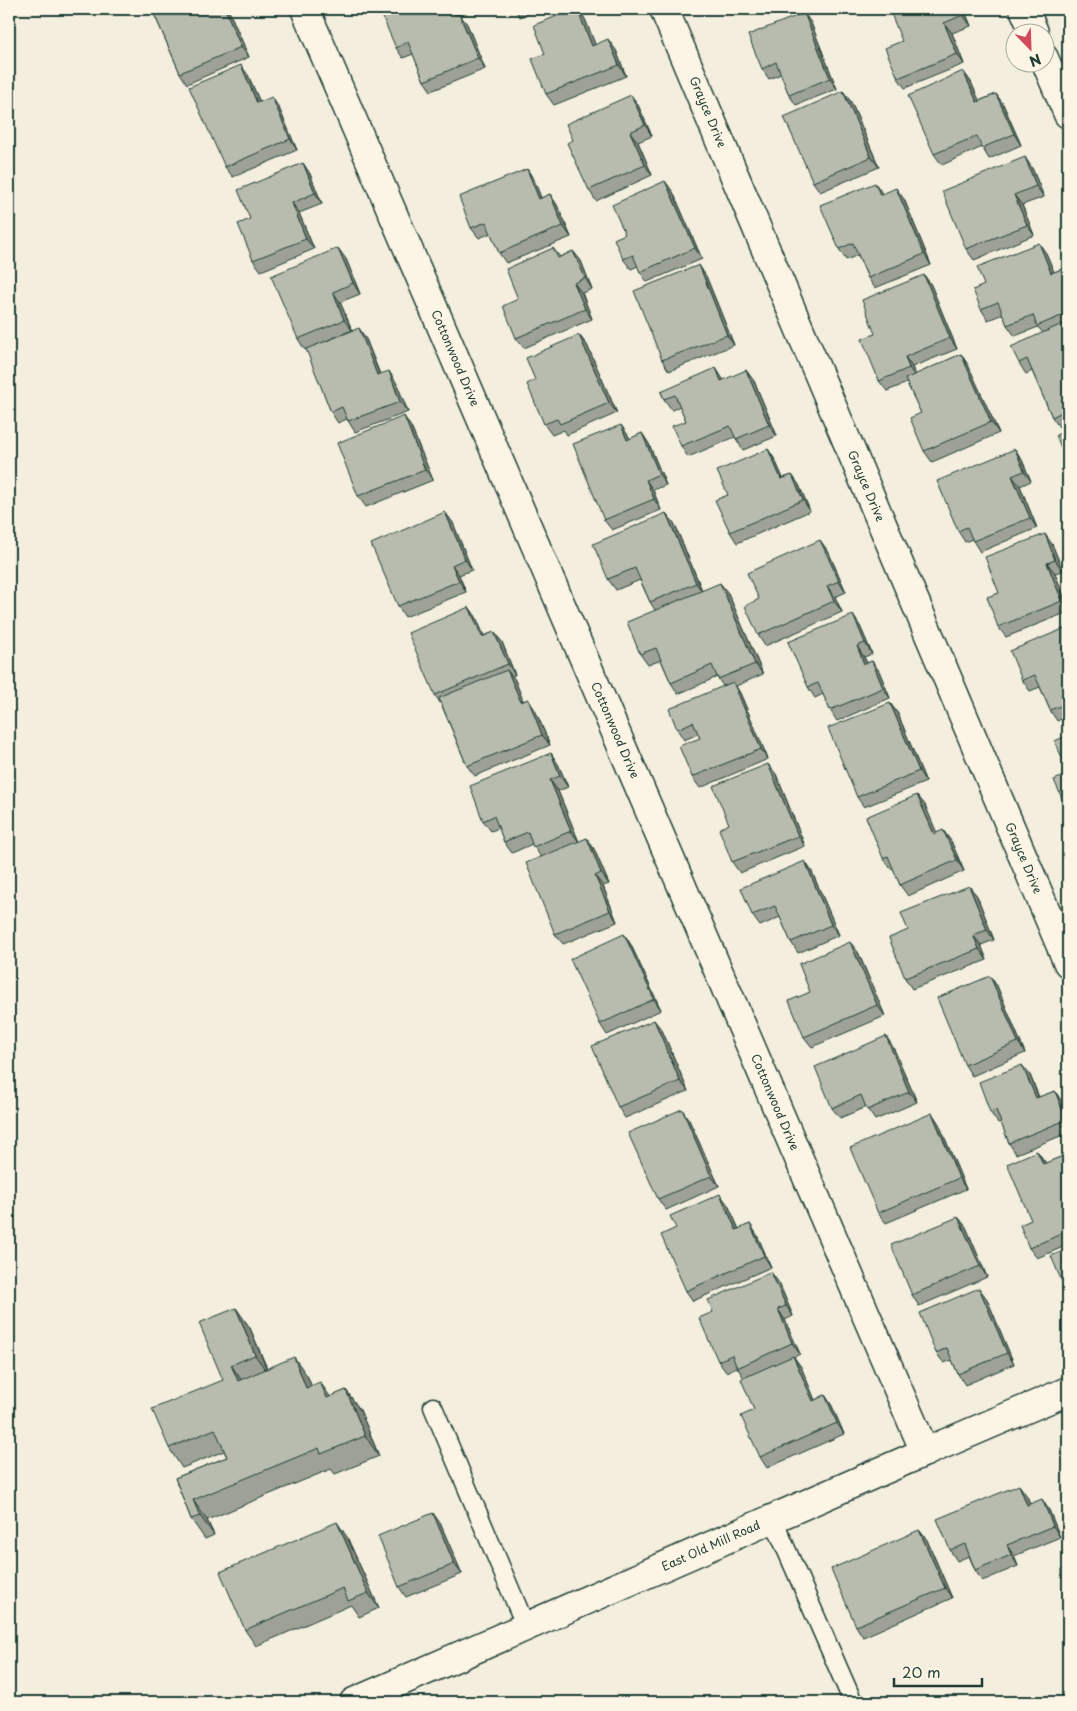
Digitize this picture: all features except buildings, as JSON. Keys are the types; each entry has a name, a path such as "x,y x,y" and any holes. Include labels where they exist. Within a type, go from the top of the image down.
{"street":[{"name":"Cottonwood Drive","path":"305,9 925,1452"},
{"name":"Grayce Drive","path":"664,9 1068,963"},
{"path":"1024,9 1030,22"},
{"path":"1050,72 1068,114"},
{"name":"East Old Mill Road","path":"354,1702 1068,1391"}],"lane":[{"path":"433,1407 526,1627"},
{"path":"773,1519 853,1702"}]}
